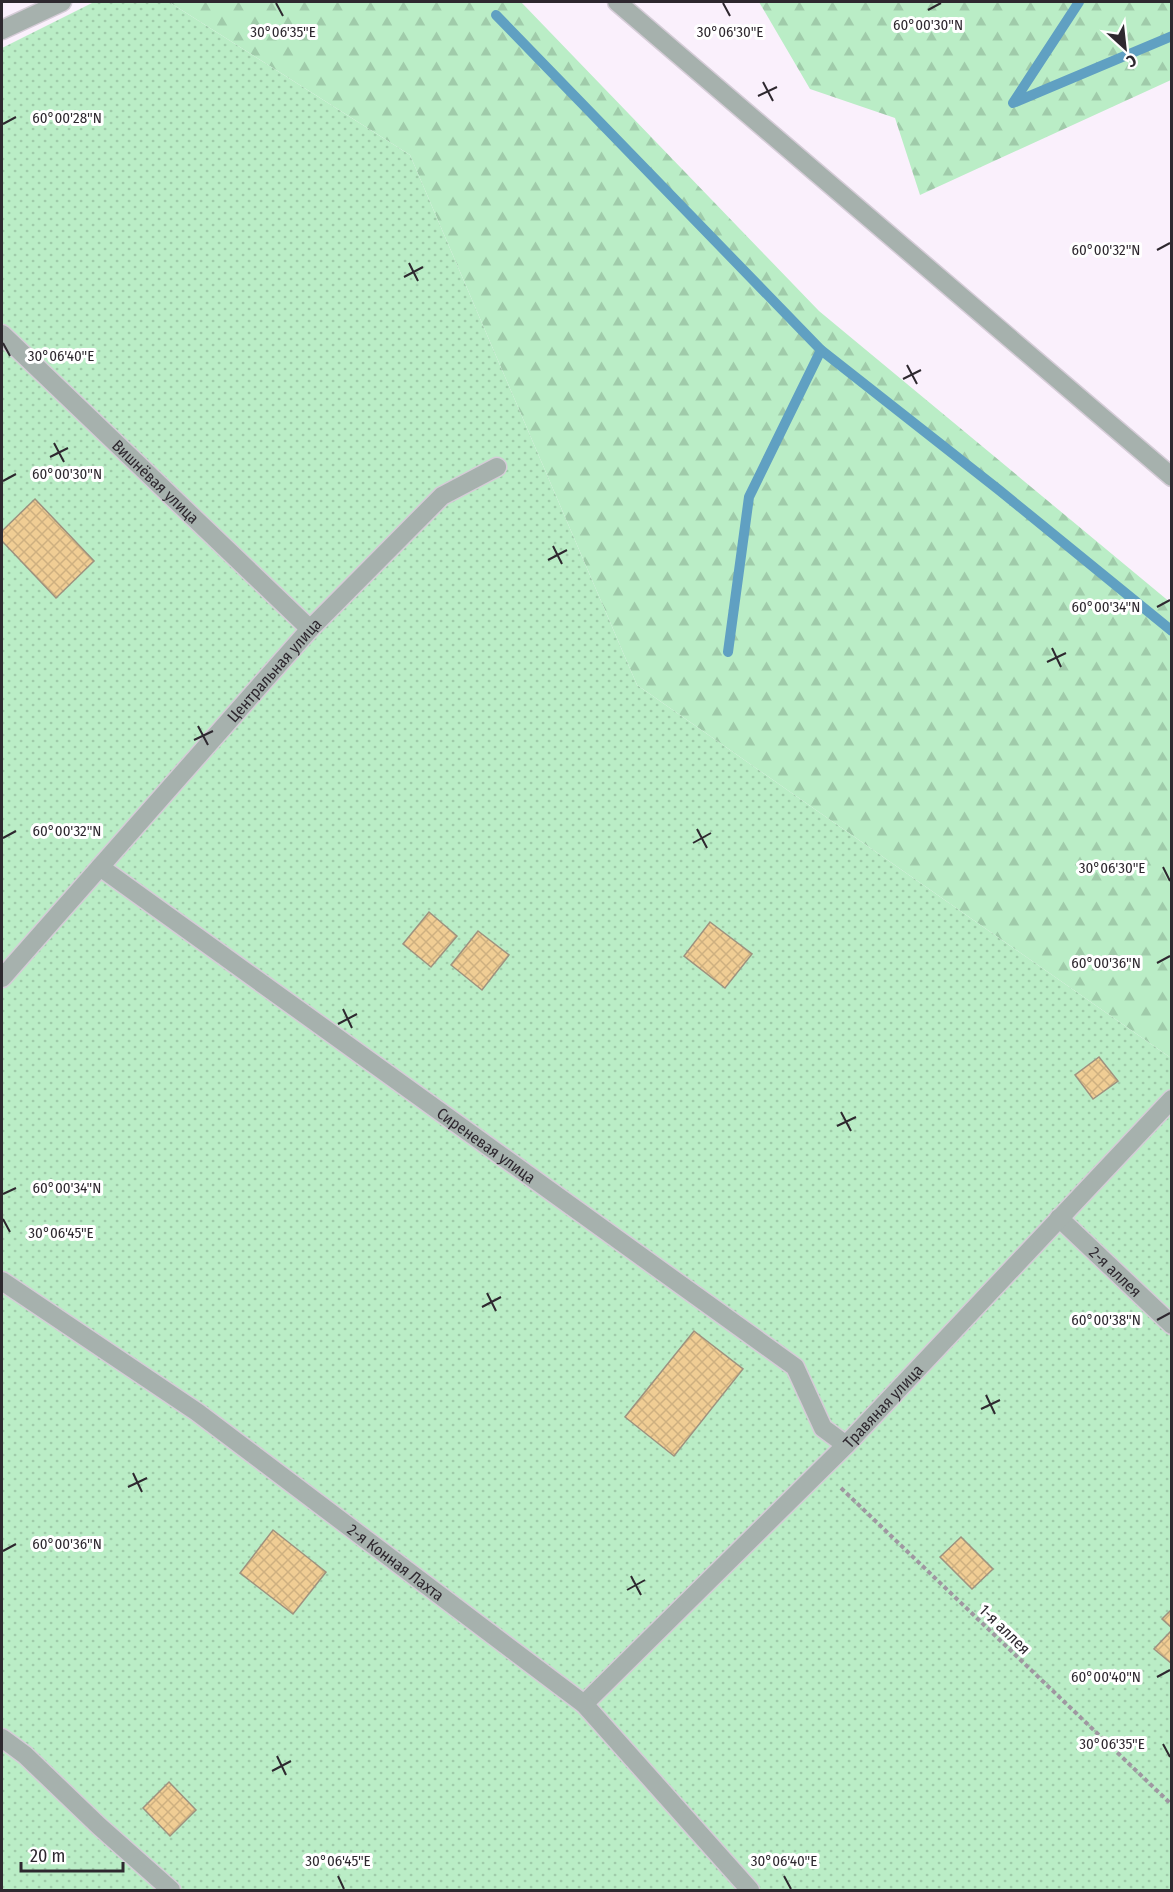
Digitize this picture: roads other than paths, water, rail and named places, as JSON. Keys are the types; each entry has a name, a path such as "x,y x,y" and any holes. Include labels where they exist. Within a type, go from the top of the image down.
{"street":[{"path":"2,30 62,2"},
{"path":"617,2 1172,477"},
{"name":"Вишнёвая улица","path":"2,334 310,629"},
{"name":"Центральная улица","path":"2,978 310,629 442,496 497,467"},
{"name":"Сиреневая улица","path":"100,867 795,1367 822,1428 846,1445"},
{"name":"Травяная улица","path":"584,1704 846,1445 1172,1099"},
{"name":"2-я аллея","path":"1059,1218 1172,1325"},
{"name":"2-я Конная Лахта","path":"2,1281 197,1412 584,1704 750,1890"},
{"path":"2,1738 25,1755 171,1890"}],"waterway":[{"path":"1079,2 1013,103 1172,36"},
{"path":"496,15 821,350 999,490 1172,631"},
{"path":"728,652 749,497 821,350"}]}
